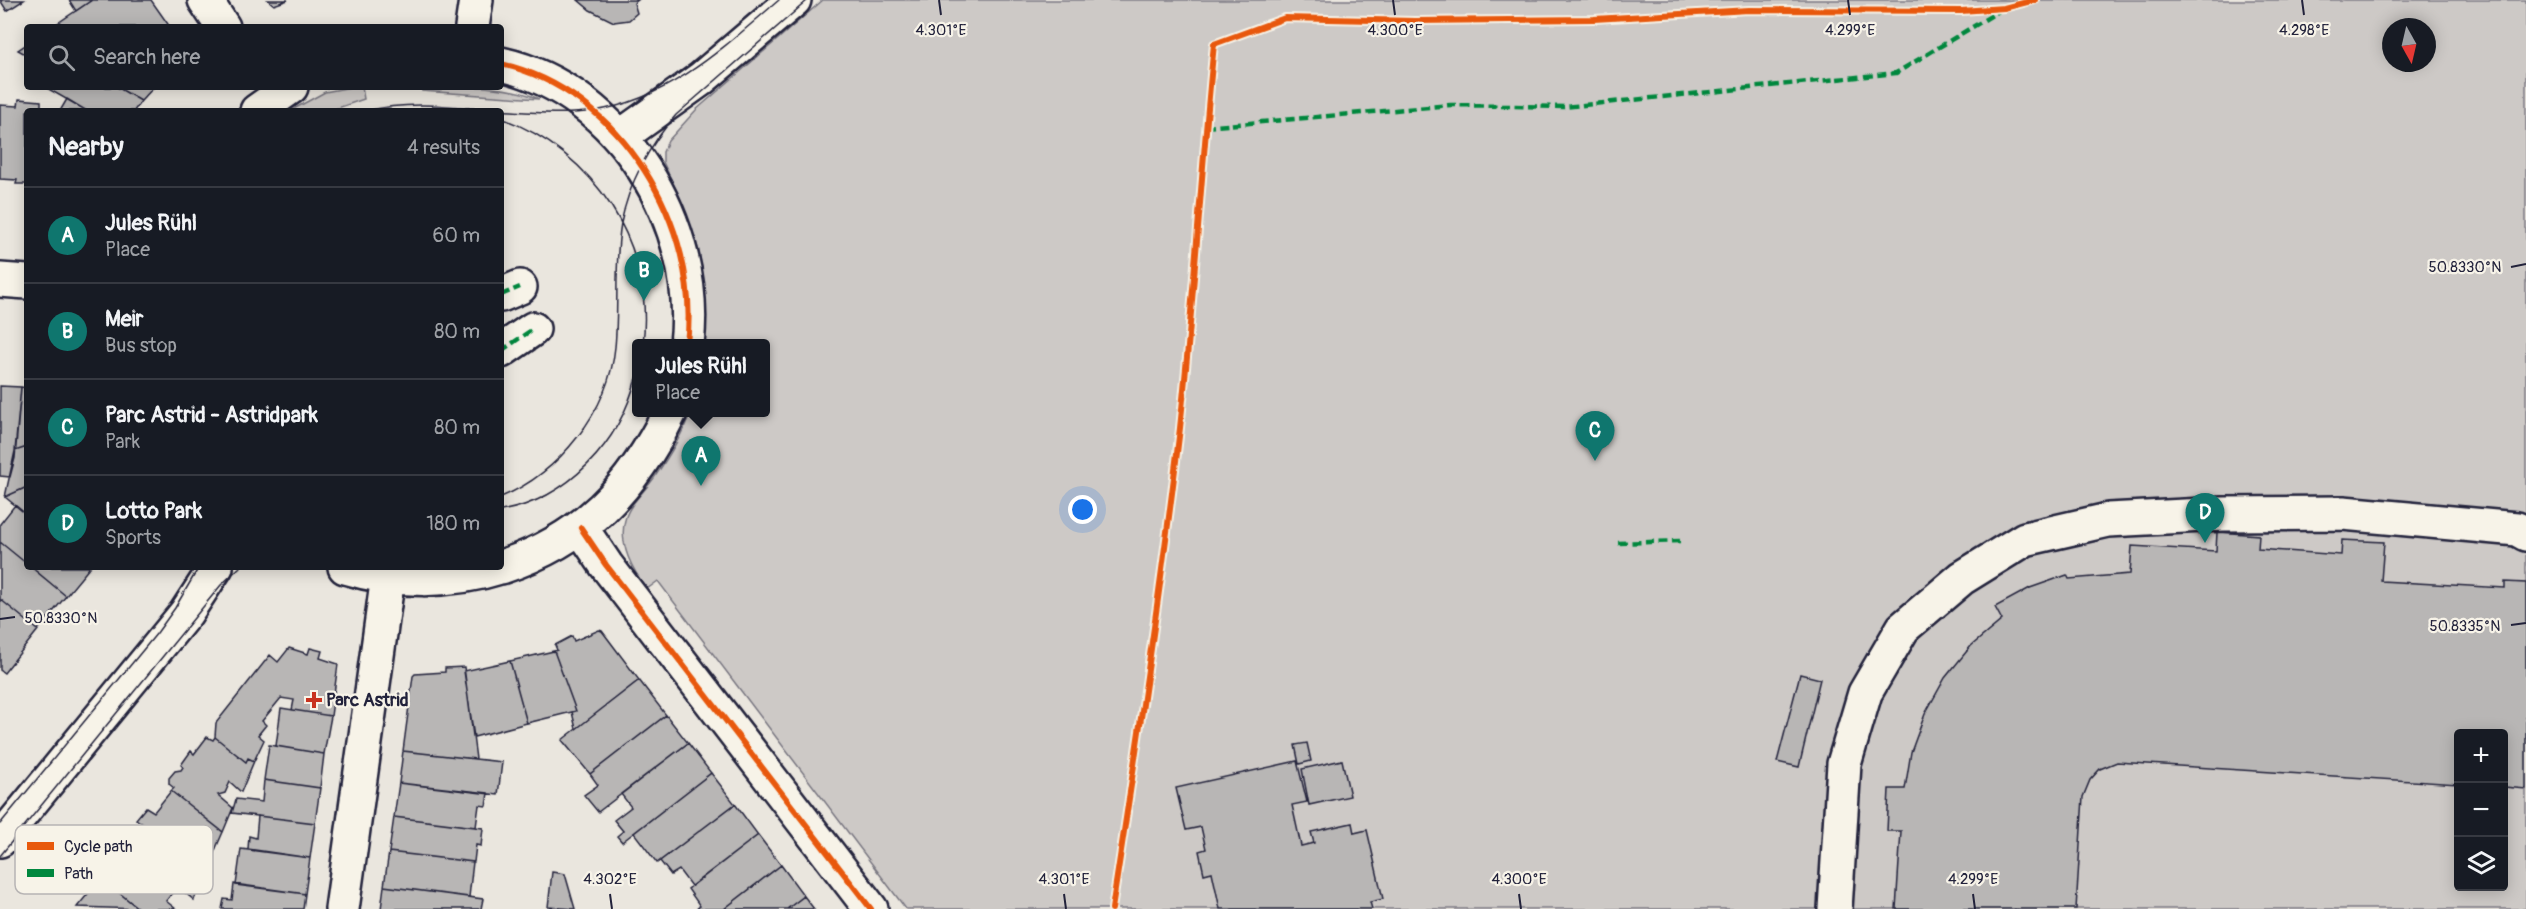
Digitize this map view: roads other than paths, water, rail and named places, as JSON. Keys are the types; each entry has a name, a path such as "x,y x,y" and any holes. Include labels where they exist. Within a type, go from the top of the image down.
{"street":[{"path":"204,0 221,24"},
{"path":"472,24 476,0"},
{"path":"620,137 701,80 794,0"},
{"path":"504,65 531,75 574,98 620,137 652,180 675,233 684,267 688,304 687,339"},
{"path":"0,280 24,282"},
{"path":"504,349 533,329"},
{"path":"504,566 550,547 581,528 609,504 634,476 654,445 668,417"},
{"path":"1834,909 1844,764 1865,693 1903,628 1962,578 2025,539 2108,520 2223,514 2343,513 2517,529 2526,534"},
{"path":"581,528 606,565 871,909"},
{"path":"0,840 186,613 214,570"},
{"path":"359,570 421,579 455,577 487,570"},
{"path":"342,909 388,576"}],"tram line":[{"path":"504,110 563,113 594,111 621,105 647,95 694,69 779,0"},
{"path":"504,495 522,486 561,456 578,437 603,394 611,371 615,347 621,223 629,193 641,165 657,139 676,115 808,0"},
{"path":"380,108 421,105 472,108"},
{"path":"504,119 534,133 564,154 590,178 611,206 628,238 639,271 644,307 643,339"},
{"path":"504,510 525,505 548,494 569,481 588,464 618,425 632,390"},
{"path":"0,824 157,633 197,570"},
{"path":"25,825 221,585 237,570"},
{"path":"0,856 15,838"}],"place":[{"name":"Meir","path":"644,301"},
{"name":"Parc Astrid - Astridpark","path":"1595,461"},
{"name":"Jules Rühl","path":"701,486"},
{"name":"Lotto Park","path":"2205,543"},
{"name":"Parc Astrid","path":"314,700"}]}
